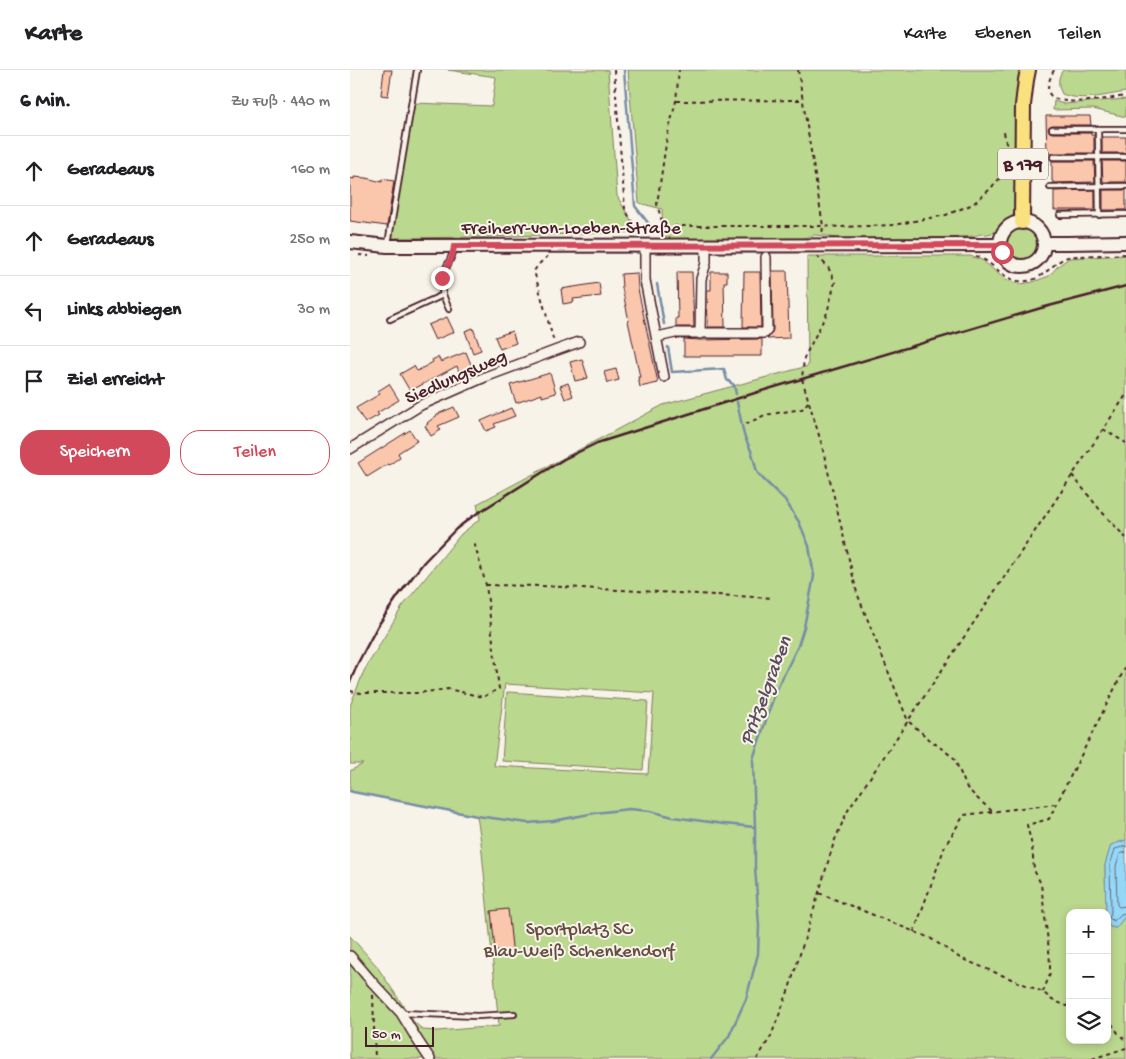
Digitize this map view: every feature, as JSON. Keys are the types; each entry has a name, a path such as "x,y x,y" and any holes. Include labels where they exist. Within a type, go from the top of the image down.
{"main road":[{"name":"B 179","path":"1022,222 1023,105 1028,70"},
{"path":"1022,222 1035,226 1043,236 1044,243 1044,250 1036,262 1024,266 1016,266 1010,263 1005,258 1000,245 1004,232 1015,223 1022,222"},
{"name":"Freiherr-von-Loeben-Straße","path":"350,242 387,246 792,245 819,250 1000,245"},
{"path":"1044,243 1126,242"}],"street":[{"path":"645,245 645,280 664,377"},
{"path":"700,334 701,279 706,263 706,245"},
{"path":"657,337 676,333 765,333 767,330 766,257"},
{"name":"Siedlungsweg","path":"350,449 421,405 485,377 579,342"},
{"path":"350,956 402,1013 430,1059"}],"lane":[{"path":"387,246 417,70"},
{"path":"1052,128 1126,129"},
{"path":"1098,129 1099,215"},
{"path":"1053,157 1126,157"},
{"path":"1050,187 1126,186"},
{"path":"1060,215 1126,214"},
{"path":"448,310 441,290 442,278 453,256 454,246"},
{"path":"390,319 443,295"},
{"path":"402,1013 477,1016 514,1014"}],"path":[{"path":"614,70 625,209 645,245"},
{"path":"660,245 664,230 657,204 667,137 676,101 679,70"},
{"path":"798,70 822,226 819,250 835,282 827,313 804,358 802,379 821,442 857,593 908,721 954,758 967,788 992,811"},
{"path":"1054,70 1048,86 1049,93 1054,99 1063,101 1095,101 1126,96"},
{"path":"676,101 802,100"},
{"path":"664,230 677,226 840,227 894,225 946,215 973,204 990,190 1002,176 1008,154 1004,132"},
{"path":"970,254 984,259 1009,278 1020,281 1031,280 1043,275 1067,257 1126,254"},
{"path":"548,256 534,271 557,350"},
{"path":"757,1059 771,1036 790,989 834,842 847,812 1126,395"},
{"path":"746,424 765,415 802,409 809,401"},
{"path":"1103,429 1126,442"},
{"path":"1072,475 1126,538"},
{"path":"350,691 362,694 419,693 448,689 483,697 499,689 486,585 474,542"},
{"path":"486,585 543,586 773,598"},
{"path":"1043,992 1050,974 1049,950 1041,884 1034,870 1032,846 1027,825 1049,819 1126,666"},
{"path":"914,932 945,846 964,815 1056,804"},
{"path":"819,893 930,938 960,958 1043,992 1052,1000 1066,1006"},
{"path":"373,983 375,1059"},
{"path":"1111,1022 1126,1041"},
{"path":"1092,1059 1126,1048"}],"green space":[{"path":"448,70 608,70 617,196 638,232 391,238 414,103 492,106 496,77"},
{"path":"628,70 1022,70 1018,84 1016,202 1014,213 1000,229 992,233 976,236 843,240 814,235 801,239 663,240 662,209 639,203"},
{"path":"1063,70 1125,70 1126,92 1085,98 1062,94 1059,82"},
{"path":"1126,99 1126,117 1093,109 1053,110 1054,101 1064,104"},
{"path":"1023,228 1029,229 1034,233 1038,238 1038,250 1034,255 1029,259 1023,260 1017,259 1012,255 1008,250 1007,244 1008,238 1012,233 1017,229"},
{"name":"Sportplatz SC Blau-Weiß Schenkendorf","path":"1126,255 1126,840 1111,845 1105,865 1106,909 1066,909 1066,1044 1111,1044 1111,927 1116,928 1126,915 1126,1059 350,1059 350,936 376,965 414,1022 423,1030 437,1031 499,1026 477,816 350,791 350,771 363,764 350,764 350,706 364,671 402,607 461,534 480,519 477,504 663,405 808,366 807,256 970,256 982,260 1006,280 1021,284 1049,276 1069,258","holes":["505,684 654,693 648,774 494,766"]},
{"path":"507,692 648,701 643,770 502,761"}],"water":[{"path":"1126,840 1126,915 1116,928 1111,927 1111,909 1106,909 1105,865 1111,845"}],"building":[{"path":"384,70 392,70 388,96 381,95"},
{"path":"1046,116 1090,116 1091,125 1052,125 1048,129 1052,133 1091,133 1091,135 1094,135 1094,153 1047,153"},
{"path":"1102,137 1126,137 1126,153 1102,153"},
{"path":"1052,161 1094,161 1095,182 1053,183"},
{"path":"1102,161 1126,161 1126,182 1103,182"},
{"path":"354,177 382,182 382,179 394,181 387,226 350,221 350,178 354,179"},
{"path":"1095,190 1095,210 1054,210 1054,191"},
{"path":"1103,190 1126,190 1126,210 1103,210"},
{"path":"772,271 787,271 789,338 767,339 773,330"},
{"path":"677,272 692,272 694,327 676,327 676,318 678,318"},
{"path":"711,272 727,272 727,282 724,282 725,327 708,327 707,290 711,290"},
{"path":"744,272 760,272 761,327 743,327"},
{"path":"637,273 638,289 658,383 640,387 638,377 640,377 628,321 621,274"},
{"path":"599,283 601,296 573,299 574,302 563,304 561,289"},
{"path":"447,317 454,332 435,340 428,325"},
{"path":"473,328 481,350 473,353 465,331"},
{"path":"512,331 516,343 500,349 495,337"},
{"path":"684,339 762,339 762,356 684,356"},
{"path":"466,352 472,367 459,372 457,366 410,391 400,374 414,366 417,371 438,357 441,362"},
{"path":"582,359 588,378 575,381 570,362"},
{"path":"616,369 619,380 607,383 604,372"},
{"path":"550,373 556,393 542,397 542,394 516,403 510,385"},
{"path":"568,383 573,396 565,399 560,386"},
{"path":"389,384 399,400 377,413 379,415 365,423 356,408 380,394 378,391"},
{"path":"454,407 459,417 438,426 441,430 431,436 425,426 427,423 440,413"},
{"path":"511,408 515,416 494,424 496,427 486,431 481,421"},
{"path":"410,430 417,441 398,453 400,457 389,465 367,477 358,463"},
{"path":"508,909 513,956 499,957 497,949 495,949 491,911"}],"waterway":[{"name":"Pritzelgraben","path":"624,70 635,206 652,228 653,233"},
{"name":"Pritzelgraben","path":"657,284 664,324"},
{"name":"Pritzelgraben","path":"668,347 672,372 724,369 727,380 734,385 736,394"},
{"name":"Pritzelgraben","path":"711,1059 729,1036 746,999 758,954 759,926 755,866 753,759 775,693 798,646 804,627 814,576 809,546 799,522 785,500 757,472 752,453 744,435 737,402"},
{"path":"350,791 477,816 528,823 629,809 650,811 673,817 755,827"}],"railway":[{"path":"350,682 377,627 424,562 456,529 473,516 564,459 597,443 758,392 1041,308 1126,286"}],"route":[{"path":"442,278 453,256 454,246 1000,245 1002,252"}]}
